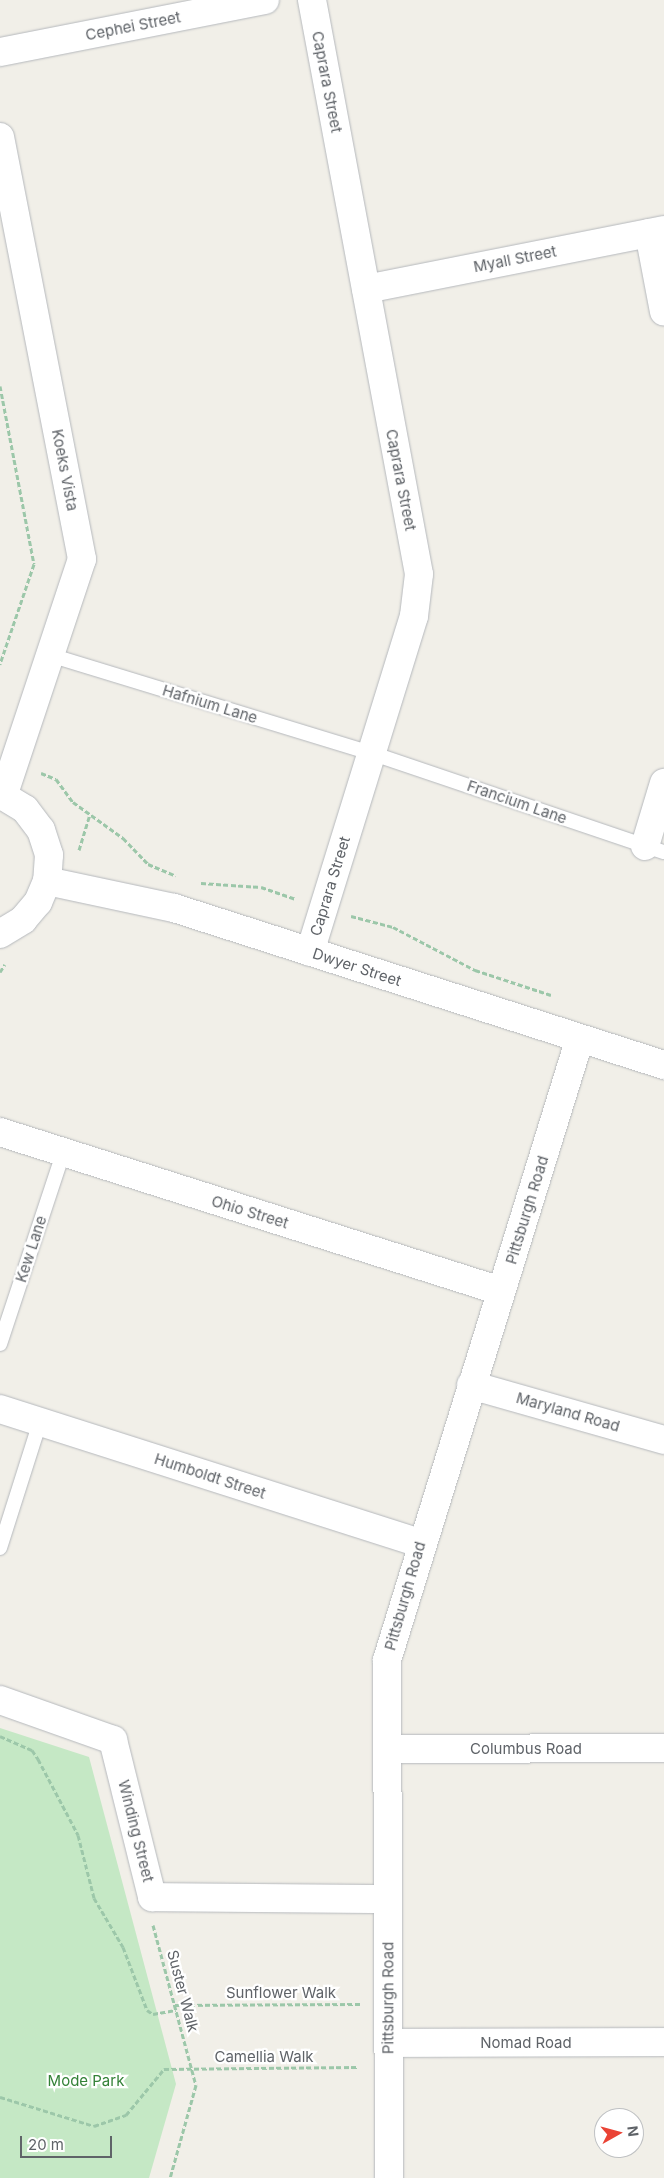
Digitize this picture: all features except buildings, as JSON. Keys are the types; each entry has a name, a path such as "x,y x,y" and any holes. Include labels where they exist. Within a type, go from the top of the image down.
{"street":[{"name":"Cephei Street","path":"0,52 265,0"},
{"name":"Caprara Street","path":"310,952 414,616 419,574 312,0"},
{"name":"Koeks Vista","path":"0,137 82,559 2,794"},
{"name":"Myall Street","path":"366,288 657,231"},
{"path":"657,231 664,312"},
{"path":"654,849 664,784"},
{"path":"0,934 23,920 47,881 49,855 41,830 25,809 2,794"},
{"name":"Dwyer Street","path":"47,881 174,908 664,1065"},
{"name":"Pittsburgh Road","path":"389,2178 386,1660 420,1542 580,1038"},
{"name":"Ohio Street","path":"0,1132 501,1291"},
{"name":"Maryland Road","path":"471,1385 664,1440"},
{"name":"Humboldt Street","path":"0,1409 420,1542"},
{"name":"Winding Street","path":"0,1700 113,1740 152,1897 388,1899"},
{"name":"Columbus Road","path":"388,1749 664,1748"},
{"name":"Nomad Road","path":"388,2043 664,2042"}],"lane":[{"name":"Hafnium Lane","path":"50,655 371,753"},
{"name":"Francium Lane","path":"371,753 654,849"},
{"name":"Kew Lane","path":"0,1344 63,1153"},
{"path":"0,1548 40,1422"}],"path":[{"path":"0,386 34,564 0,664"},
{"path":"14,763 56,779 73,802 123,838 148,864 184,879"},
{"path":"192,883 261,887 323,909 393,927 475,970 560,998"},
{"path":"0,1736 32,1750 38,1759 78,1835 94,1898 122,1947 147,2010 152,2014 176,2010"},
{"name":"Suster Walk","path":"152,1897 150,1912 196,2085 170,2178"},
{"name":"Sunflower Walk","path":"175,2005 388,2003"},
{"name":"Camellia Walk","path":"0,2096 94,2126 126,2116 164,2069 335,2067"}],"green space":[{"name":"Mode Park","path":"0,1728 89,1757 176,2084 149,2178 0,2178"}]}
